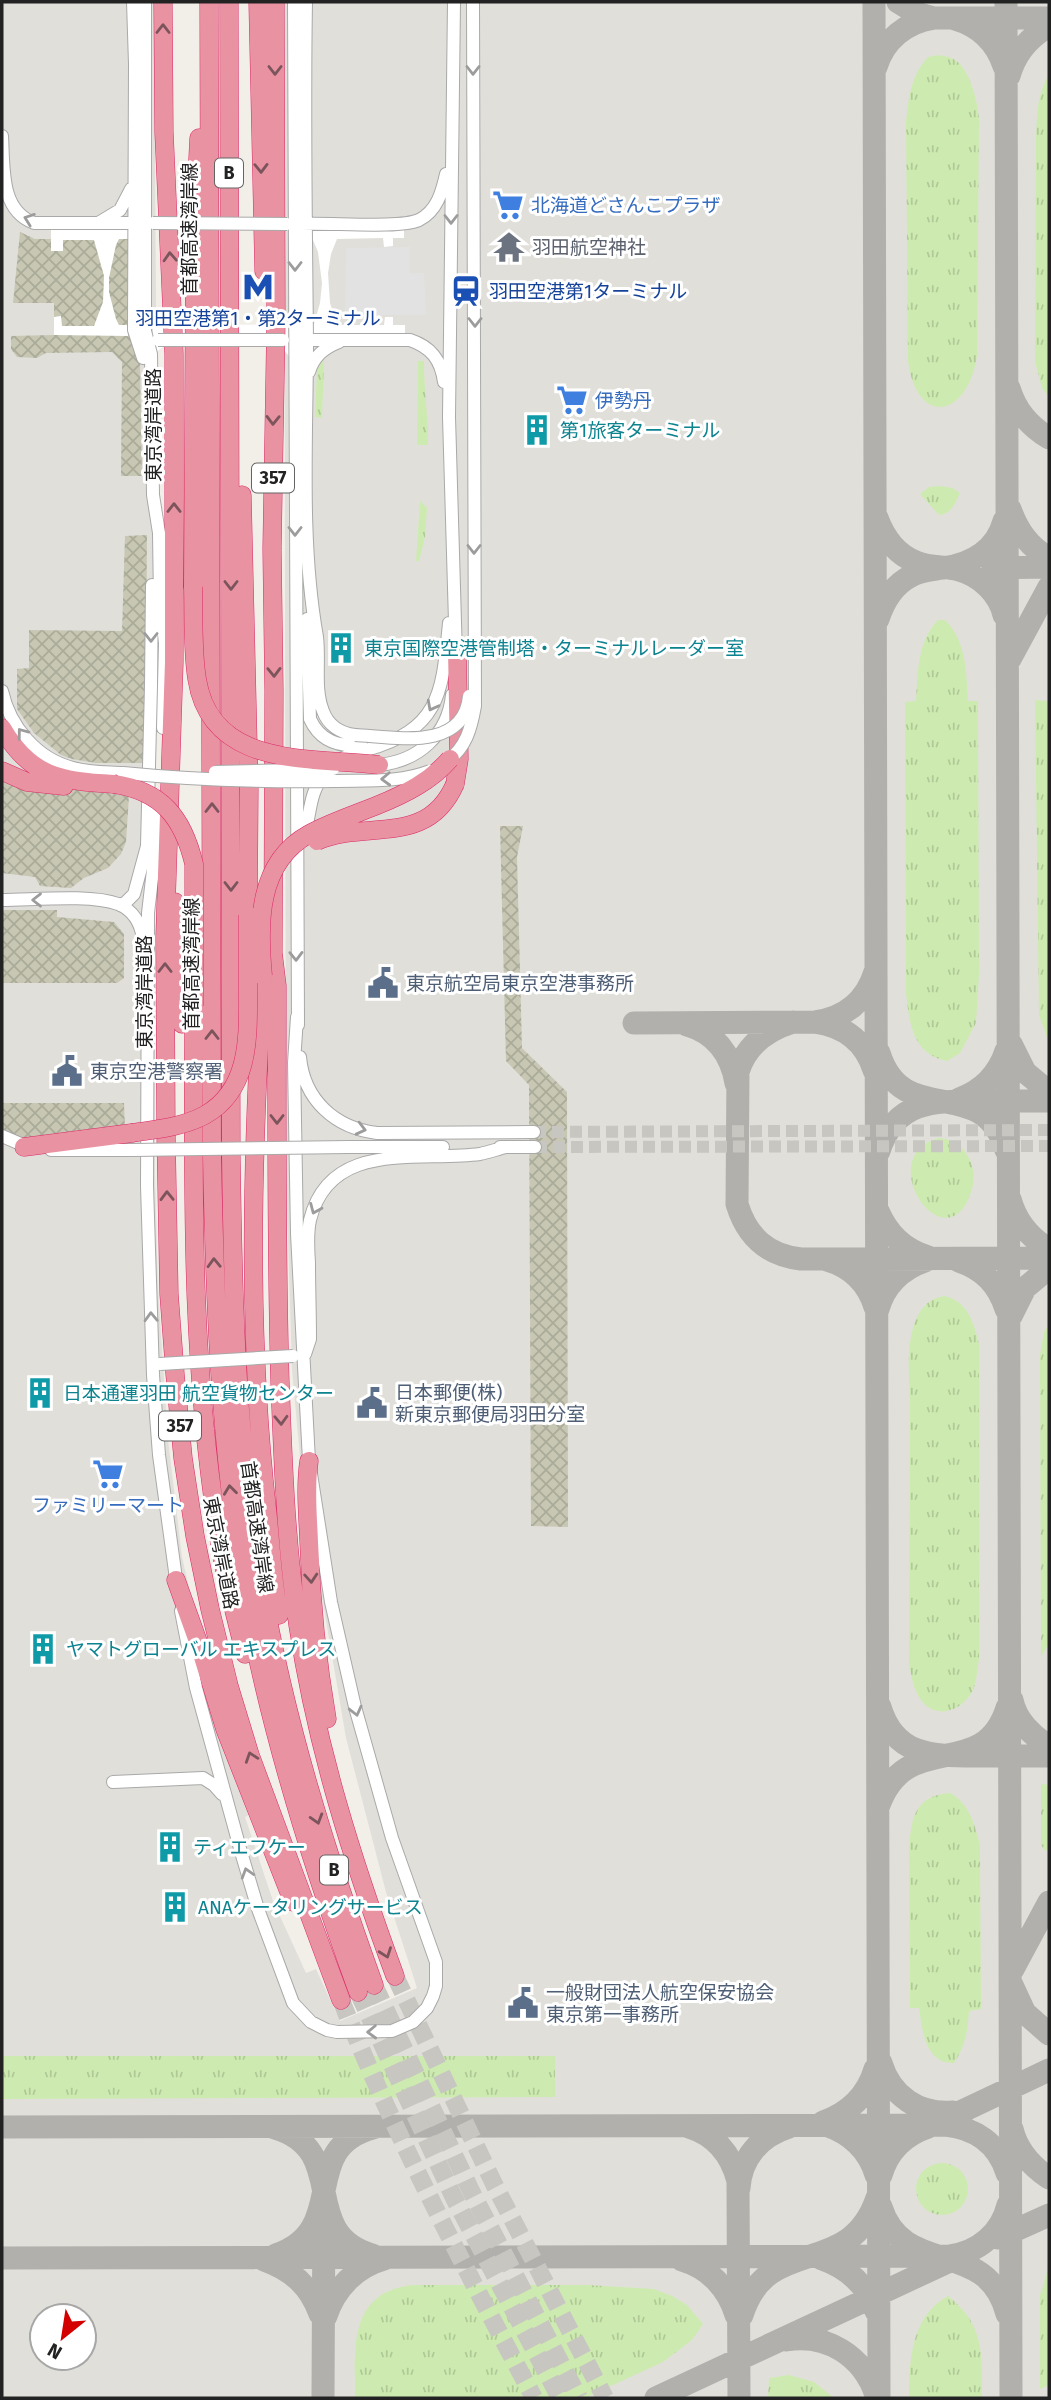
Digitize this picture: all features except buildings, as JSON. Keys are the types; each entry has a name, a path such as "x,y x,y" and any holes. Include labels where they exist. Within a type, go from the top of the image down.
{"highway":[{"name":"東京湾岸道路","path":"163,2 164,145 174,368 174,662 165,937 168,1241 174,1360 183,1458 201,1571 229,1686 250,1755 341,2000"},
{"path":"200,2 200,134 195,216 193,587 197,679 209,714 224,733 247,746 274,755 379,765"},
{"name":"首都高速湾岸線","path":"209,2 212,1156 217,1345 225,1447 243,1580 268,1703 292,1796 308,1851 366,1989 285,1700 256,1553 244,1451 236,1343 231,1156 229,2"},
{"path":"258,2 266,323 274,380"},
{"name":"357","path":"275,2 273,953 277,986 279,1335 287,1528 305,1667 328,1771 353,1857 394,1976"},
{"path":"24,1147 132,1142 204,1115 224,1100 240,1076 248,1036 249,788 246,594 237,372 230,345"},
{"path":"299,1753 295,1699 276,1600 257,1401 253,1313 254,1115 263,976 275,887 296,854 327,837 396,829 423,821 443,805 455,784 458,759 457,649"},
{"path":"2,728 17,752 37,769 61,779 85,783"},
{"path":"263,976 260,947 263,897 270,876 284,854 310,834 414,788 433,776 450,760"},
{"path":"2,771 37,784 71,786 119,778 165,805 178,820 190,847 194,864 196,1293"},
{"path":"168,846 182,981 186,1227 196,1293 210,1467 222,1557 270,1751 292,1796"},
{"path":"253,1313 258,1289 262,1231 261,1112 273,953"},
{"path":"309,1461 306,1480 315,1626 325,1708 353,1857"},
{"path":"176,1580 225,1729 271,1850 319,1960 335,1982"}],"street":[{"path":"2,900 85,900 120,905 134,894 147,846 152,686 152,533 145,494 144,357 134,331 144,223 133,182 133,2"},
{"path":"145,2 144,223 152,340 153,495 159,533 160,600 165,643 161,806 148,908 147,960 148,1186 158,1362 159,1455 188,1654 214,1758 258,1909 289,1993 298,2009 318,2026 337,2032 392,2031 413,2022 433,1996 436,1986 436,1962 372,1774 331,1602 309,1461 297,1354 301,1338 294,1063 297,1017"},
{"path":"294,2 296,752 299,851 296,921 297,1017 301,1067 304,1080 324,1111 353,1128 377,1133 534,1132"},
{"path":"306,2 306,190 319,213 337,223"},
{"path":"119,778 358,768 391,764 419,753 444,727 452,700 457,649 449,417 454,2"},
{"path":"2,691 11,718 24,737 37,749 58,762 119,778 395,780 419,775 450,760 462,746 470,732 475,706 472,2"},
{"path":"2,136 4,194 13,211 34,223 296,224 400,223 418,220 431,211 439,200 451,147"},
{"path":"96,224 120,210 133,182"},
{"path":"296,224 306,190"},
{"path":"152,340 410,340 437,357 441,365 449,417"},
{"path":"295,340 306,379 310,590 317,641 321,706 333,726 355,735 440,735 461,721 468,704 474,661"},
{"path":"306,379 322,350 344,340"},
{"path":"310,590 307,606 308,690 309,710 314,727 334,744 379,744"},
{"path":"299,851 305,833 309,804 325,772 345,755 406,734 418,725 435,703 443,678 453,591"},
{"path":"120,905 138,922 147,960"},
{"path":"2,1136 24,1147"},
{"path":"132,1142 349,1147 535,1146"},
{"path":"158,1362 297,1354 310,1339 310,1220 320,1197 331,1182 357,1164 381,1158 482,1154 506,1147"},
{"path":"203,1778 214,1758"},
{"path":"113,1782 203,1778 214,1784 225,1797"}],"shaded area":[{"path":"2,2 154,2 155,1174 158,1289 168,1439 182,1557 192,1601 260,1809 245,1817 273,1901 306,1973 316,1969 340,2021 417,1988 386,1892 346,1738 302,1479 292,1369 286,1177 284,2 1049,2 1049,2398 2,2398"},
{"path":"20,232 35,239 129,239 140,363 142,476 121,476 122,362 112,352 46,353 37,358 17,357 11,349 11,336 54,335 54,303 13,303"},
{"path":"410,247 410,273 424,273 426,315 345,315 346,248"},
{"path":"147,535 143,763 96,763 72,759 61,755 34,733 17,709 17,669 29,668 29,630 122,631 125,536"},
{"path":"2,778 129,796 126,842 121,854 108,868 84,878 71,888 40,886 35,877 2,873"},
{"path":"500,826 523,826 517,857 522,1048 567,1092 568,1527 531,1526 529,1085 506,1061"},
{"path":"2,910 57,910 57,917 114,922 124,934 124,978 117,983 2,983"},
{"path":"2,1103 124,1103 125,1128 18,1141 2,1133"}],"green space":[{"path":"938,55 953,59 965,71 975,96 979,119 977,356 972,377 963,393 953,403 942,407 931,405 921,397 913,382 908,361 906,122 911,88 917,72 928,57"},
{"path":"1049,75 1049,397 1042,388 1035,361 1037,125 1039,99"},
{"path":"324,359 322,418 315,417 317,370"},
{"path":"418,361 424,361 428,445 417,445"},
{"path":"940,486 960,493 950,510 939,515 920,494 929,487"},
{"path":"420,501 427,508 425,537 419,561 416,561"},
{"path":"938,620 945,620 958,638 964,658 968,701 978,701 979,974 976,1023 960,1053 947,1061 926,1052 920,1045 912,1027 906,994 905,702 916,701 922,648"},
{"path":"1049,691 1049,1043 1039,1015 1035,700 1047,701"},
{"path":"939,1138 956,1143 968,1155 974,1180 961,1211 947,1218 933,1213 920,1201 912,1184 911,1165 919,1149"},
{"path":"945,1296 965,1308 979,1344 979,1659 972,1692 959,1706 943,1711 928,1707 921,1700 909,1664 909,1353 915,1322 922,1310 931,1301"},
{"path":"1049,1324 1049,1643 1041,1657 1040,1355 1044,1332"},
{"path":"1041,1784 1049,1785 1049,1848 1045,1851 1041,1845"},
{"path":"950,1793 967,1809 980,1845 981,2009 969,2011 965,2038 954,2063 944,2062 931,2052 924,2035 919,2008 910,2008 911,1830 921,1805 928,1799"},
{"path":"2,2056 555,2056 555,2097 2,2099"},
{"path":"942,2163 952,2165 960,2171 966,2179 966,2199 960,2207 952,2213 942,2215 932,2213 924,2207 918,2199 916,2189 918,2179 924,2171 932,2165"},
{"path":"1049,2266 1049,2385 1040,2389 1040,2295"},
{"path":"413,2285 588,2285 654,2289 687,2305 703,2324 692,2340 663,2362 585,2398 355,2398 356,2342 366,2311 377,2299 392,2290"},
{"path":"948,2296 969,2318 979,2342 982,2398 909,2398 910,2369 919,2327 926,2315"},
{"path":"789,2375 814,2382 834,2398 768,2398 769,2378"}],"pier":[{"path":"404,227 404,238 393,238 393,246 384,247 383,238 337,239 328,273 330,303 337,325 384,325 385,317 393,317 393,325 405,325 405,336 311,335 311,325 314,324 320,303 322,283 318,252 311,239 310,229"},
{"path":"51,228 129,228 129,239 119,239 116,245 109,278 109,292 116,319 119,325 128,325 128,336 54,335 54,317 61,316 62,326 94,326 103,302 104,276 94,240 63,240 63,251 51,251"},
{"path":"153,324 288,325 289,356 282,348 274,345 167,344 153,354"}],"taxiway":[{"path":"874,2 879,2398"},
{"path":"898,2 916,13 934,18"},
{"path":"1006,2 1011,2398"},
{"path":"876,67 884,49 897,34 924,20 1049,18"},
{"path":"955,19 986,36 1004,66"},
{"path":"1009,76 1024,47 1035,35 1049,26"},
{"path":"1009,388 1024,417 1049,438"},
{"path":"1010,509 1025,538 1049,558"},
{"path":"877,518 896,550 921,564 959,570 982,581 998,600 1004,615"},
{"path":"878,619 886,600 899,584 918,572 953,566 981,554 995,540 1004,521"},
{"path":"993,568 1049,567"},
{"path":"1010,659 1049,587"},
{"path":"634,1023 826,1020 845,1012 860,1000 875,972"},
{"path":"793,1022 766,1034 752,1046 738,1072 737,1204 746,1226 760,1242 768,1249 801,1259 1049,1258"},
{"path":"815,1022 835,1027 852,1037 865,1051 874,1070"},
{"path":"687,1025 706,1033 720,1046 730,1063 736,1083"},
{"path":"1011,1044 1025,1072 1049,1092"},
{"path":"959,1099 975,1092 988,1081 999,1068 1006,1051"},
{"path":"879,1053 890,1076 906,1090 979,1112 995,1126 1006,1150"},
{"path":"879,1151 895,1122 918,1107 961,1101 1049,1101"},
{"path":"1010,1199 1025,1228 1049,1249"},
{"path":"878,1211 897,1240 928,1257"},
{"path":"827,1260 851,1272 868,1291 875,1307"},
{"path":"878,1309 885,1292 895,1279 909,1268 925,1261"},
{"path":"959,1261 975,1268 994,1285 1006,1309"},
{"path":"1011,1316 1025,1288 1049,1268"},
{"path":"1012,1700 1026,1727 1049,1746"},
{"path":"880,1707 895,1736 906,1744 931,1754 1049,1756"},
{"path":"879,1805 892,1782 908,1768 926,1760 964,1752 981,1744 996,1731 1007,1708"},
{"path":"1013,1969 1049,1902"},
{"path":"1012,1985 1025,2013 1049,2034"},
{"path":"881,2063 892,2085 908,2101 929,2110 953,2112"},
{"path":"823,2122 841,2114 856,2102 872,2079 875,2069"},
{"path":"935,2124 1049,2070"},
{"path":"826,2125 851,2138 869,2158 876,2175"},
{"path":"2,2127 945,2125 967,2130 984,2139 998,2154 1007,2173"},
{"path":"689,2127 707,2135 721,2147 731,2162 738,2181 739,2398"},
{"path":"739,2188 744,2167 754,2150 769,2136 789,2127"},
{"path":"881,2175 888,2158 898,2145 912,2134 928,2127"},
{"path":"275,2128 298,2139 312,2154 328,2211 336,2229 349,2244 372,2255"},
{"path":"276,2255 299,2243 312,2227 336,2153 350,2138 373,2128"},
{"path":"1012,2129 1017,2144 1026,2157 1049,2178"},
{"path":"323,2398 324,2191"},
{"path":"742,2315 754,2290 770,2273 848,2240 864,2223 877,2198"},
{"path":"2,2258 950,2256 961,2254 987,2240 1000,2224 1008,2205"},
{"path":"881,2207 892,2229 908,2243 982,2274 997,2290 1007,2314"},
{"path":"998,2238 1049,2215"},
{"path":"326,2316 335,2296 348,2280 364,2267 384,2259"},
{"path":"822,2259 840,2267 855,2279 876,2311"},
{"path":"656,2398 954,2259"},
{"path":"264,2260 299,2280 311,2295 320,2314"},
{"path":"682,2260 701,2268 716,2280 728,2296 736,2315"},
{"path":"786,2340 816,2340 842,2350 862,2369 876,2395"}],"tunnel":[{"path":"534,1132 1049,1130"},
{"path":"535,1147 1049,1146"},
{"path":"395,1976 494,2184 605,2398"},
{"path":"374,1985 471,2191 579,2398"},
{"path":"358,1992 454,2198 560,2398"},
{"path":"341,2000 408,2152 534,2398"}],"place":[{"name":"北海道どさんこプラザ","path":"508,205"},
{"name":"羽田航空神社","path":"509,247"},
{"name":"羽田空港第1・第2ターミナル","path":"258,287"},
{"name":"羽田空港第1ターミナル","path":"466,291"},
{"name":"伊勢丹","path":"572,400"},
{"name":"第1旅客ターミナル","path":"537,430"},
{"name":"東京国際空港管制塔・ターミナルレーダー室","path":"341,648"},
{"name":"東京航空局東京空港事務所","path":"383,983"},
{"name":"東京空港警察署","path":"67,1071"},
{"name":"日本通運羽田 航空貨物センター","path":"40,1393"},
{"name":"日本郵便(株) 新東京郵便局羽田分室","path":"372,1403"},
{"name":"ファミリーマート","path":"108,1474"},
{"name":"ヤマトグローバル エキスプレス","path":"43,1649"},
{"name":"ティエフケー","path":"170,1847"},
{"name":"ANAケータリングサービス","path":"175,1907"},
{"name":"一般財団法人航空保安協会 東京第一事務所","path":"523,2003"}]}
